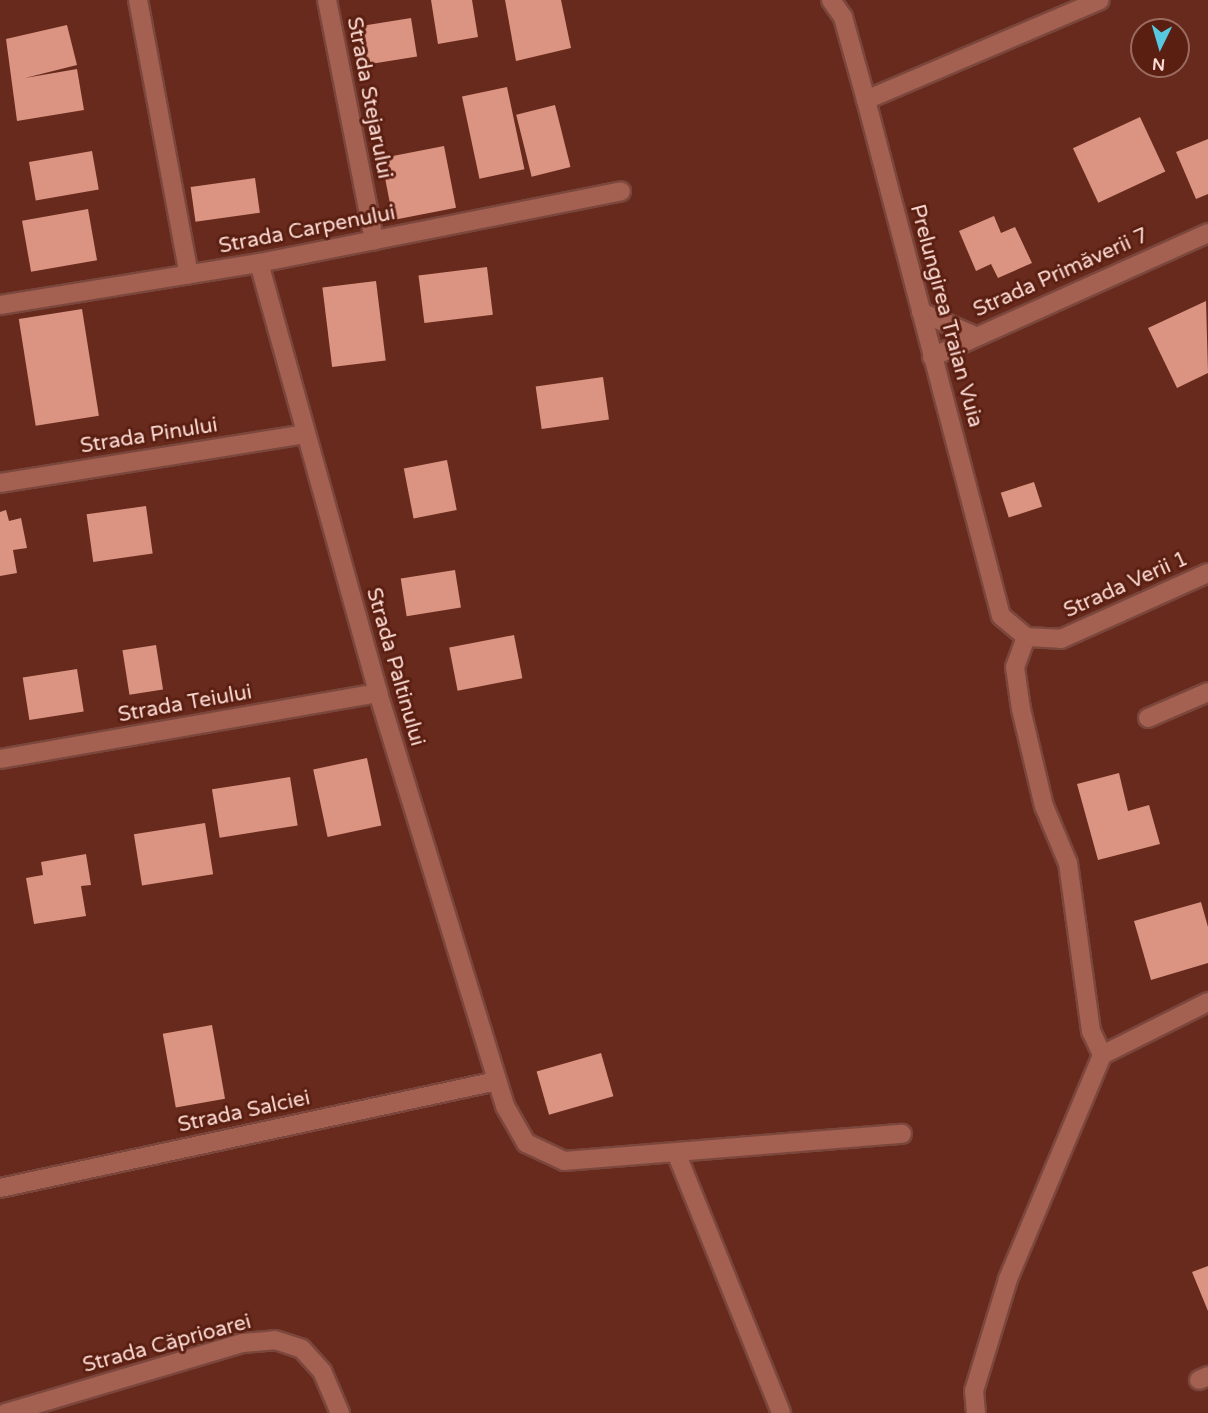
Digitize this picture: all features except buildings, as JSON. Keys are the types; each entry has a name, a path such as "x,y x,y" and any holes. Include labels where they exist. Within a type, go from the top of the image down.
{"street":[{"path":"138,0 189,274"},
{"name":"Strada Stejarului","path":"327,0 374,240"},
{"name":"Prelungirea Traian Vuia","path":"831,0 843,17 866,99 1001,616 1026,637"},
{"path":"866,99 1100,0"},
{"name":"Strada Carpenului","path":"0,305 259,263 621,191"},
{"name":"Strada Primăverii 7","path":"932,357 1208,233"},
{"name":"Strada Paltinului","path":"259,263 378,693 497,1081 526,1143 564,1161 677,1155 902,1134"},
{"path":"921,312 975,336"},
{"name":"Strada Pinului","path":"0,483 305,434"},
{"name":"Strada Verii 1","path":"1026,637 1061,639 1208,573"},
{"path":"1026,637 1015,667 1021,709 1044,806 1068,863 1090,1031 1102,1055"},
{"path":"1148,718 1208,692"},
{"name":"Strada Teiului","path":"0,759 378,693"},
{"path":"976,1413 974,1391 1008,1279 1102,1055 1208,1002"},
{"name":"Strada Salciei","path":"0,1188 497,1081"},
{"path":"677,1155 781,1413"},
{"name":"Strada Căprioarei","path":"6,1413 243,1343 275,1340 302,1349 322,1371 340,1413"}]}
